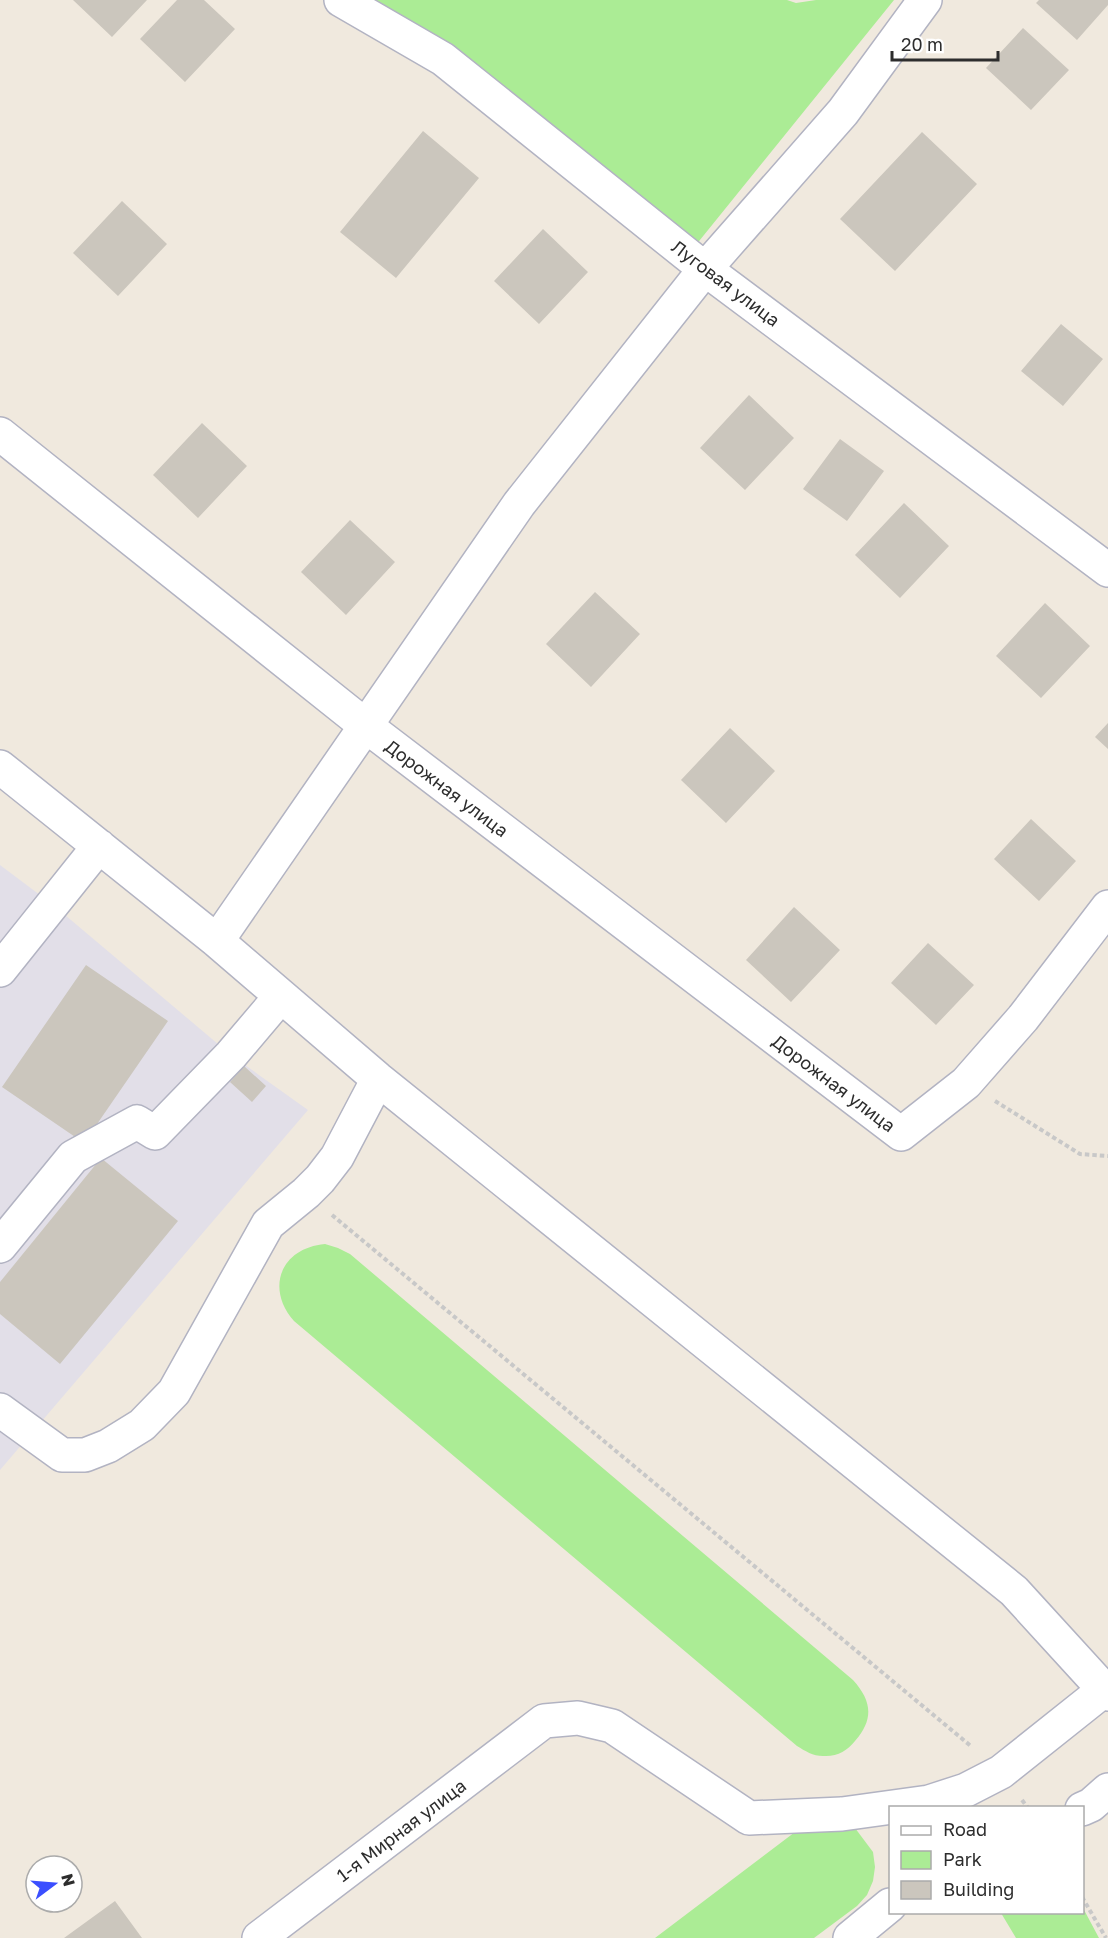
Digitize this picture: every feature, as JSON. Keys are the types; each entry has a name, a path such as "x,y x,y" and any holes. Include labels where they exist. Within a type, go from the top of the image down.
{"street":[{"name":"Луговая улица","path":"341,0 443,59 705,269 1108,570"},
{"path":"217,941 519,504 705,269 843,112 925,0"},
{"name":"Дорожная улица","path":"0,434 366,726 901,1134 966,1083"},
{"path":"0,767 217,941 378,1079 1014,1591 1106,1692 1001,1772"},
{"path":"0,970 99,846"},
{"path":"966,1083 1023,1018 1108,907"},
{"path":"0,1246 73,1157 137,1122 155,1133 231,1055 281,996"},
{"path":"0,1410 62,1455 85,1455 108,1446 141,1425 174,1392 268,1224 306,1193 337,1157 378,1079"},
{"name":"1-я Мирная улица","path":"259,1938 544,1721 578,1718 612,1726 749,1818 842,1815 889,1808"},
{"name":"1-я Мирная улица","path":"902,1806 929,1802 966,1790 1001,1772"},
{"path":"1084,1808 1108,1790"},
{"path":"850,1938 889,1907"}],"path":[{"path":"966,1083 1080,1154 1108,1156"},
{"path":"306,1193 1001,1772 1026,1806"},
{"path":"1084,1899 1106,1938"}],"shaded area":[{"path":"0,865 52,904 231,1055 308,1110 0,1470"}],"green space":[{"path":"347,0 787,0 796,3 816,0 894,0 687,256"},
{"path":"325,1244 350,1254 853,1680 864,1695 868,1718 852,1745 841,1753 828,1756 812,1754 797,1746 294,1321 280,1296 279,1283 282,1272 288,1261 298,1253 310,1247"},
{"path":"855,1828 873,1852 875,1867 873,1881 867,1895 857,1906 814,1938 655,1938 799,1829"},
{"path":"1084,1910 1099,1938 1016,1938 1002,1914 1084,1914"}],"building":[{"path":"73,0 147,0 112,37"},
{"path":"177,0 204,0 235,29 185,82 140,39"},
{"path":"1039,0 1108,0 1108,5 1077,40 1036,3"},
{"path":"1023,28 1069,70 1031,110 986,68"},
{"path":"423,131 479,178 396,278 340,232"},
{"path":"922,132 977,184 895,271 840,219"},
{"path":"122,201 167,244 118,296 73,253"},
{"path":"543,229 588,272 539,324 494,281"},
{"path":"1061,324 1103,359 1063,406 1021,371"},
{"path":"749,395 794,438 745,490 700,448"},
{"path":"202,423 247,466 198,518 153,475"},
{"path":"840,439 884,471 847,521 803,489"},
{"path":"904,503 949,546 900,598 855,555"},
{"path":"350,520 395,562 346,615 301,572"},
{"path":"595,592 640,634 591,687 546,644"},
{"path":"1045,603 1090,646 1041,698 996,656"},
{"path":"1108,723 1108,749 1095,737"},
{"path":"730,728 775,771 726,823 681,780"},
{"path":"1031,819 1076,861 1039,901 994,859"},
{"path":"794,907 840,950 791,1002 746,960"},
{"path":"928,943 974,985 936,1025 891,983"},
{"path":"86,965 168,1021 84,1143 2,1087"},
{"path":"244,1066 266,1086 252,1102 230,1082"},
{"path":"101,1158 178,1221 60,1364 0,1314 0,1282"},
{"path":"115,1901 142,1938 64,1938"}]}
